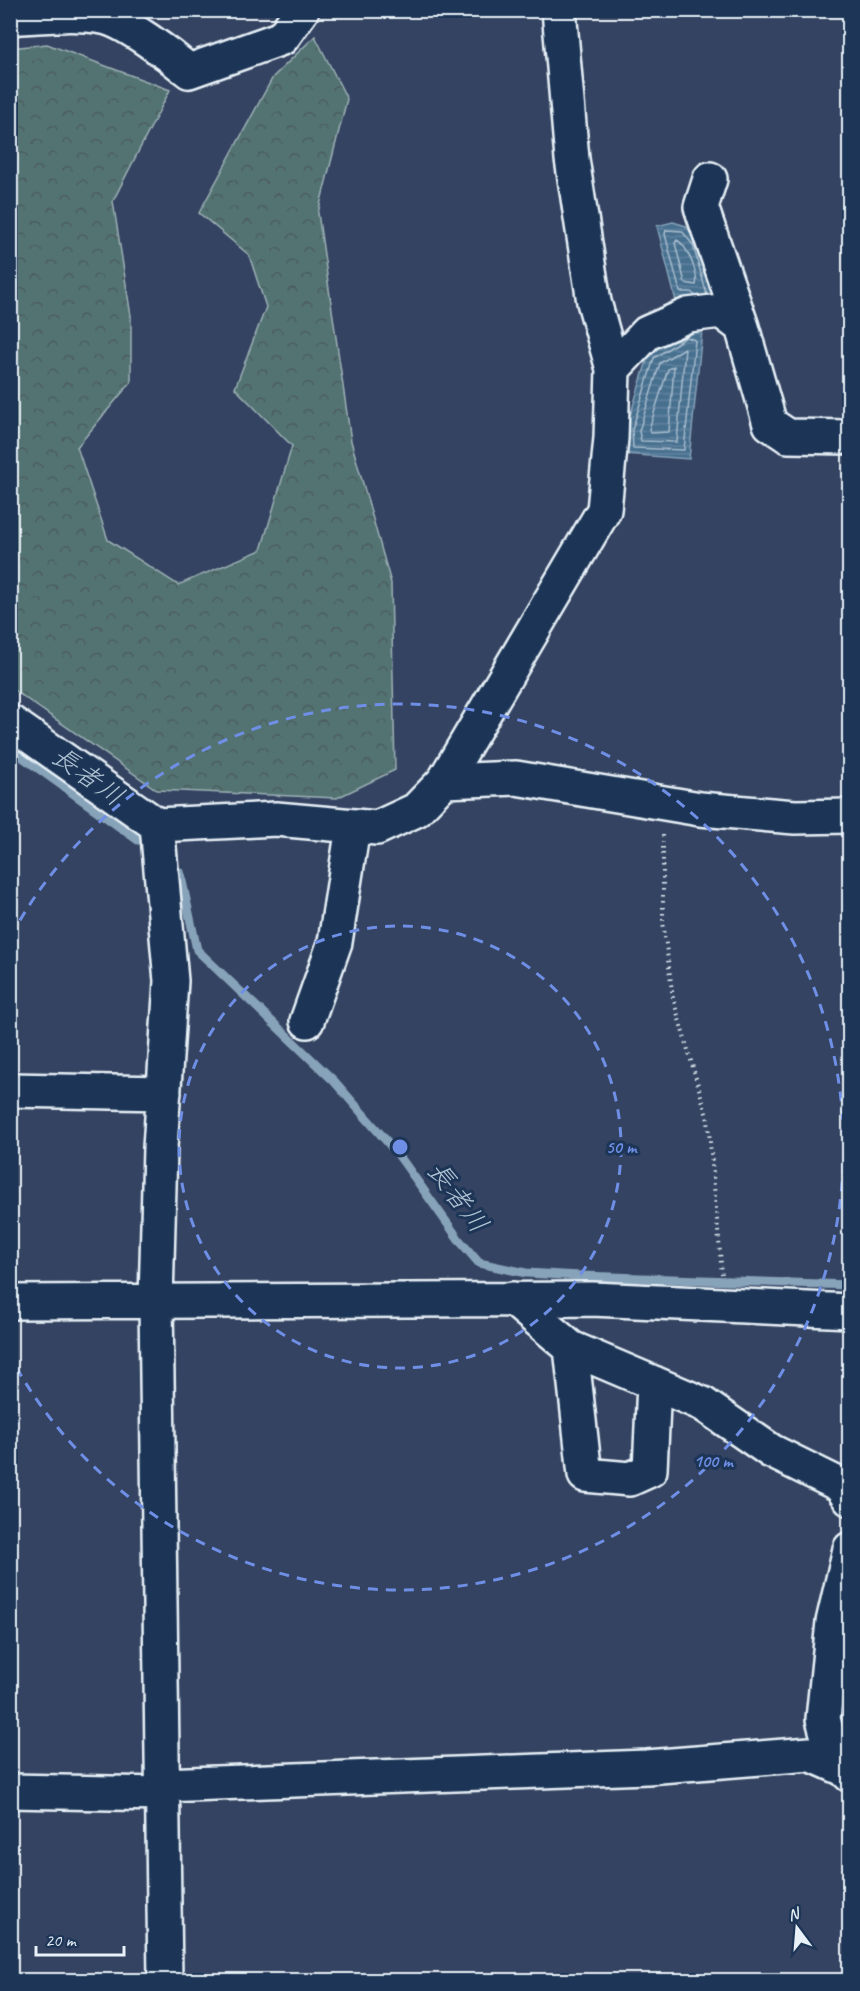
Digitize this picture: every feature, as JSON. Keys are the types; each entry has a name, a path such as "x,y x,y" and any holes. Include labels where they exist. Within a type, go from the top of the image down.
{"street":[{"path":"10,18 49,15 105,17 158,46 189,71 282,38 302,10"},
{"path":"10,722 157,825 276,819 377,828 416,810 444,781 604,510 611,438 613,369 594,302 573,159 558,10"},
{"path":"710,180 701,207 742,327 770,424 788,436 849,437"},
{"path":"613,369 647,333 688,315 721,311 742,327"},
{"path":"444,781 516,778 700,809 795,817 849,816"},
{"path":"157,825 171,981 156,1301 165,1980"},
{"path":"306,1021 335,942 352,827"},
{"path":"10,1090 164,1093"},
{"path":"513,1299 571,1347 703,1404 771,1451 840,1485 849,1499"},
{"path":"10,1302 592,1299 849,1311"},
{"path":"571,1347 585,1475 630,1479 650,1470 654,1383"},
{"path":"843,1770 823,1719 833,1622 849,1549"},
{"path":"10,1791 162,1790 647,1767 810,1754 843,1770"}],"path":[{"path":"663,803 663,922 673,998 708,1120 721,1257"}],"green space":[{"path":"315,36 347,99 318,213 351,441 391,583 395,770 337,798 157,790 11,688 11,48 47,44 170,90 113,201 131,316 131,382 77,447 108,540 178,585 261,550 292,446 235,388 266,307 249,255 199,213 273,77"}],"water":[{"path":"673,222 686,226 698,242 714,297 693,305 690,298 676,301 657,226"},
{"path":"685,330 702,331 689,459 625,454 626,429 649,354"}],"waterway":[{"name":"長者川","path":"10,748 138,840"},
{"name":"長者川","path":"180,872 197,950 334,1081 397,1153 460,1241 479,1263 526,1273 850,1285"}]}
